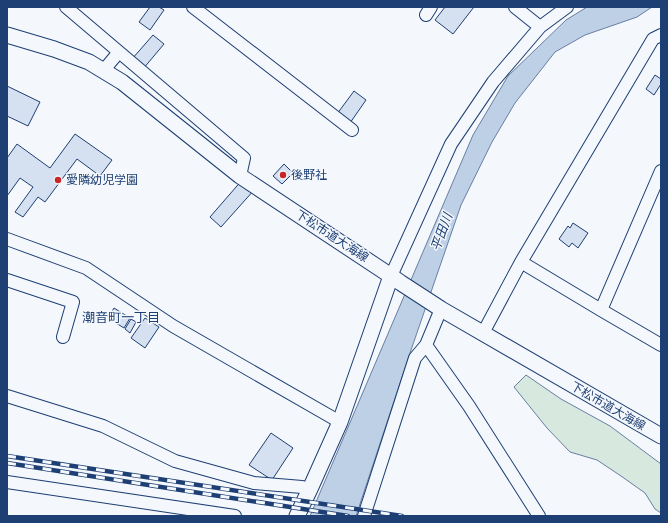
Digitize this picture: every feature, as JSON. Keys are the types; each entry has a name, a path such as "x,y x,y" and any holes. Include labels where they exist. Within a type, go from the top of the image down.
{"street":[{"path":"66,7 244,158 240,176"},
{"path":"193,7 352,130"},
{"path":"515,7 540,27"},
{"path":"297,516 340,422 451,144 494,82 540,27 567,7"},
{"name":"下松市道大海線","path":"7,35 54,49 89,62 122,82 240,176 441,309 661,436"},
{"path":"483,333 521,262 653,39 661,35"},
{"path":"104,71 118,52"},
{"path":"601,310 661,170"},
{"path":"7,238 86,268 173,326 340,422"},
{"path":"521,262 661,344"},
{"path":"7,280 72,302 63,337"},
{"path":"364,516 415,358 426,345 441,309"},
{"path":"426,345 469,406 539,516"},
{"path":"7,396 103,426 175,461 254,483 310,489"},
{"path":"7,482 235,516"}],"shaded area":[{"path":"526,375 561,399 610,426 661,464 661,513 655,509 645,493 621,476 597,460 570,452 547,428 514,387"}],"water":[{"name":"平田川","path":"587,7 652,7 637,17 585,35 555,52 515,103 492,142 461,205 356,516 310,516 473,135 508,76 566,20"}],"building":[{"path":"150,7 159,7 164,10 150,30 139,22"},
{"path":"445,7 474,7 453,34 435,20"},
{"path":"153,35 164,44 143,69 132,59"},
{"path":"655,75 661,79 661,84 654,95 646,89"},
{"path":"7,86 40,102 28,126 7,116"},
{"path":"354,91 366,100 350,123 337,114"},
{"path":"75,134 112,160 100,176 77,159 45,202 38,197 23,217 15,212 33,187 20,178 7,196 7,158 17,144 50,168"},
{"path":"284,164 293,173 282,184 273,176"},
{"path":"243,179 255,189 221,227 210,217"},
{"path":"573,223 588,233 578,248 572,243 569,247 559,239 568,226 570,228"},
{"path":"114,308 130,318 124,328 108,318"},
{"path":"145,318 159,327 145,348 131,338"},
{"path":"131,319 136,322 130,333 125,329"},
{"path":"271,433 293,448 272,480 249,465"}],"railway":[{"path":"7,456 402,516"},
{"path":"7,463 348,516"}],"place":[{"name":"後野社","path":"283,175"},
{"name":"愛隣幼児学園","path":"58,180"}],"district":[{"name":"潮音町一丁目","path":"121,317"}]}
